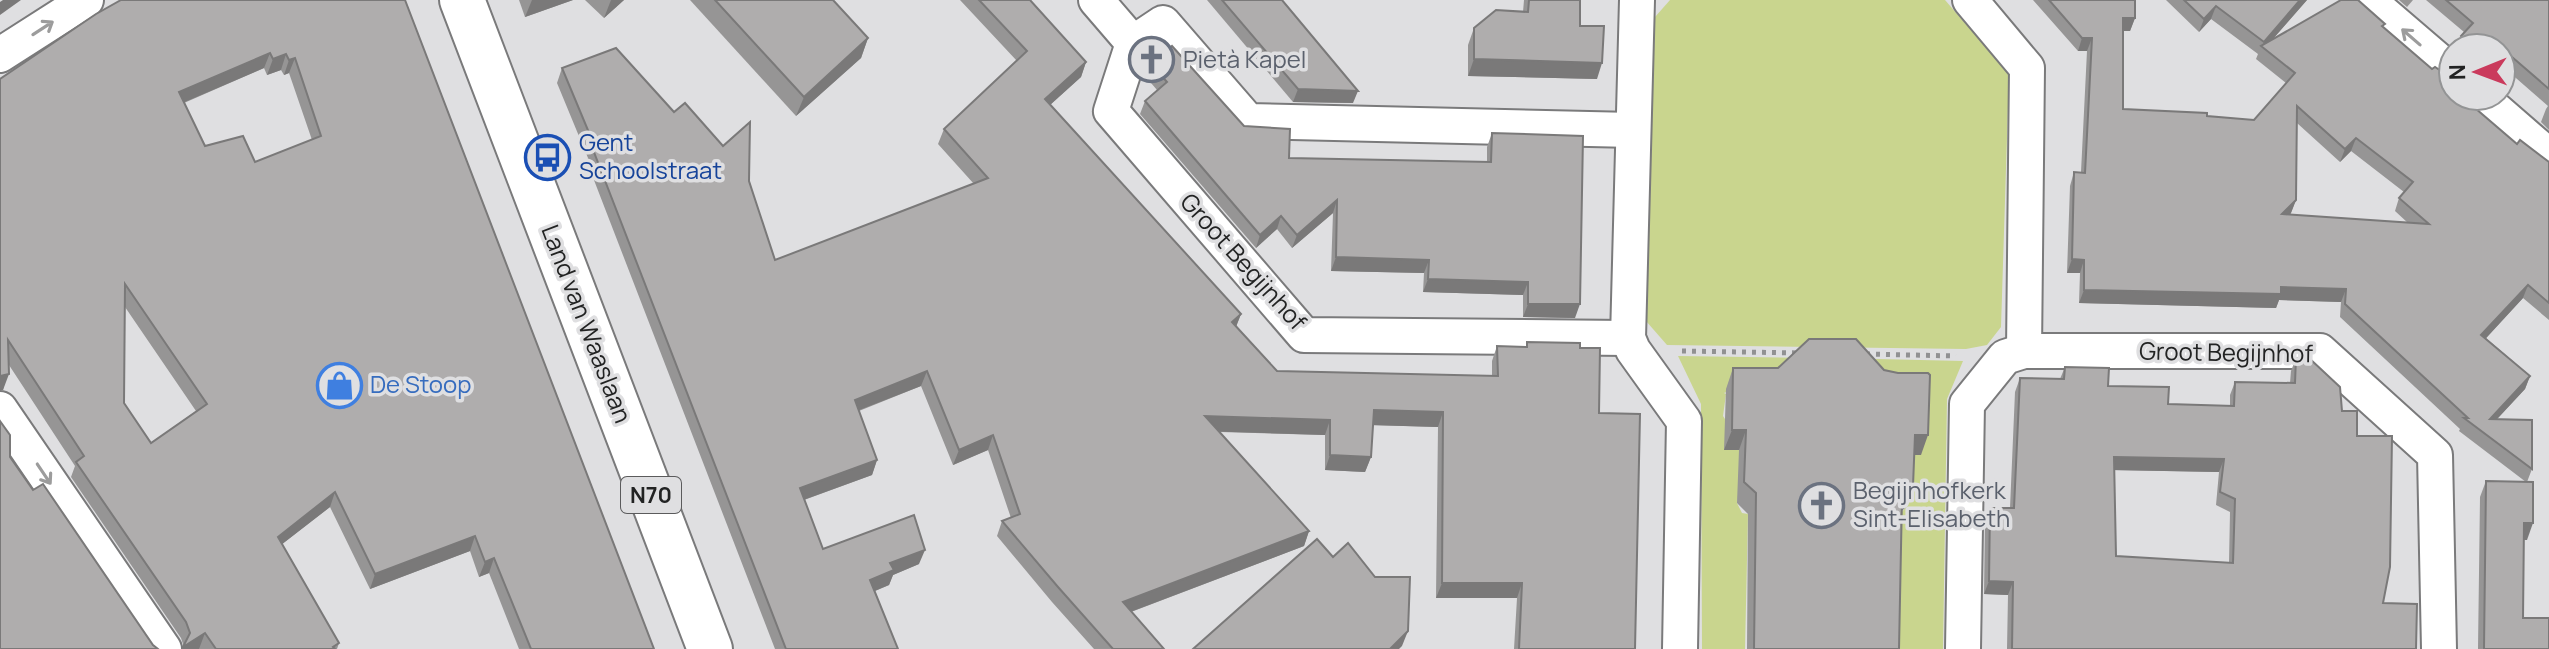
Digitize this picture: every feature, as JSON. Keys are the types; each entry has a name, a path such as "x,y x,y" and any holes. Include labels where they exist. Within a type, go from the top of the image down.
{"main road":[{"name":"Land van Waaslaan","path":"462,0 710,649"}],"street":[{"path":"0,55 86,0"},
{"path":"1637,0 1630,344 1684,421 1680,649"},
{"path":"1963,649 1967,404 2015,354 2027,68 1970,0"},
{"path":"2368,0 2437,59"},
{"path":"1098,1 1133,43 1163,23 1248,121 1633,130"},
{"name":"Groot Begijnhof","path":"1133,43 1111,111 1304,335 1630,344"},
{"path":"2498,112 2549,156"},
{"name":"Groot Begijnhof","path":"2015,354 2320,351 2435,455 2439,649"},
{"path":"0,409 164,649"}],"path":[{"path":"1630,344 1804,353"},
{"path":"1866,354 2015,354"}],"green space":[{"path":"1670,0 1945,0 2009,74 2001,327 1987,345 1966,349 1667,345 1646,321 1655,17"},
{"path":"1678,356 1816,358 1724,393 1723,416 1746,451 1737,503 1742,513 1748,514 1745,649 1702,649 1701,404"},
{"path":"1835,358 1963,361 1947,399 1943,649 1891,649 1901,513 1906,507 1896,455 1921,455 1922,422"}],"building":[{"path":"121,0 405,0 654,649 531,649 494,558 485,562 475,536 375,574 335,492 278,537 339,643 333,647 335,649 216,649 205,633 183,647 190,633 186,622 76,462 84,456 8,340 9,374 0,376 0,79","holes":["270,53 273,59 286,54 289,60 295,58 321,136 255,162 243,136 205,146 179,92","125,284 207,404 151,443 124,403"]},
{"path":"715,0 833,0 868,38 804,97"},
{"path":"979,0 1030,0 1086,62 1045,99 1241,314 1232,322 1277,371 1498,376 1497,346 1527,347 1527,342 1580,343 1580,348 1600,348 1599,413 1640,414 1635,649 1519,649 1522,583 1442,583 1443,412 1374,410 1371,457 1330,455 1330,420 1205,416 1309,531 1123,602 1164,649 1113,649 1002,521 1020,514 993,435 959,450 927,371 855,400 877,460 800,488 823,549 914,515 925,550 890,563 894,570 870,580 898,649 786,649 562,68 616,48 674,112 685,103 723,146 750,122 749,181 775,260 988,178 944,129 1027,51"},
{"path":"1222,0 1282,0 1358,91 1298,89"},
{"path":"1529,0 1580,0 1580,26 1604,26 1602,63 1474,59 1474,28 1496,10 1528,12"},
{"path":"2049,0 2135,0 2135,18 2123,18 2123,109 2207,113 2207,116 2254,120 2295,73 2261,46 2341,0 2358,0 2385,24 2382,26 2432,69 2437,68 2437,112 2480,112 2517,144 2520,140 2549,162 2549,303 2528,285 2481,335 2530,376 2490,419 2532,420 2532,469 2464,418 2468,418 2345,304 2346,289 2281,287 2281,294 2084,290 2084,260 2072,259 2074,172 2085,173 2092,38 2082,38","holes":["2297,106 2345,149 2356,138 2413,182 2399,198 2429,224 2282,214 2296,200"]},
{"path":"2184,0 2300,0 2264,42 2216,6 2204,19"},
{"path":"2446,0 2549,0 2549,89 2517,61 2517,32 2465,32 2473,23"},
{"path":"1172,46 1244,126 1290,129 1289,158 1491,162 1492,133 1583,136 1580,304 1528,304 1528,282 1428,279 1429,260 1336,257 1337,200 1297,235 1281,216 1260,235 1145,101 1167,82 1151,64"},
{"name":"Begijnhofkerk Sint-Elisabeth","path":"1809,339 1856,339 1884,370 1930,375 1928,435 1915,435 1913,486 1902,497 1899,649 1754,649 1756,493 1744,482 1746,430 1732,430 1733,368 1778,368"},
{"path":"2296,358 2309,358 2340,387 2342,411 2357,411 2357,436 2392,436 2390,567 2383,603 2417,604 2416,649 2012,649 2013,582 1989,581 1990,508 2014,508 2020,378 2064,379 2065,367 2109,368 2108,386 2169,387 2168,404 2234,406 2235,382 2295,383","holes":["2114,457 2224,459 2220,492 2235,499 2233,563 2116,556"]},
{"path":"0,421 10,435 10,457 33,490 43,484 158,649 0,649"},
{"path":"2486,481 2533,482 2533,523 2524,523 2523,618 2549,618 2549,649 2484,649"},
{"path":"1317,539 1333,557 1348,543 1375,577 1410,577 1408,631 1390,649 1193,649"}],"place":[{"name":"Pietà Kapel","path":"1152,60"},
{"name":"Gent Schoolstraat","path":"548,157"},
{"name":"De Stoop","path":"339,385"},
{"name":"Begijnhofkerk Sint-Elisabeth","path":"1822,505"}]}
